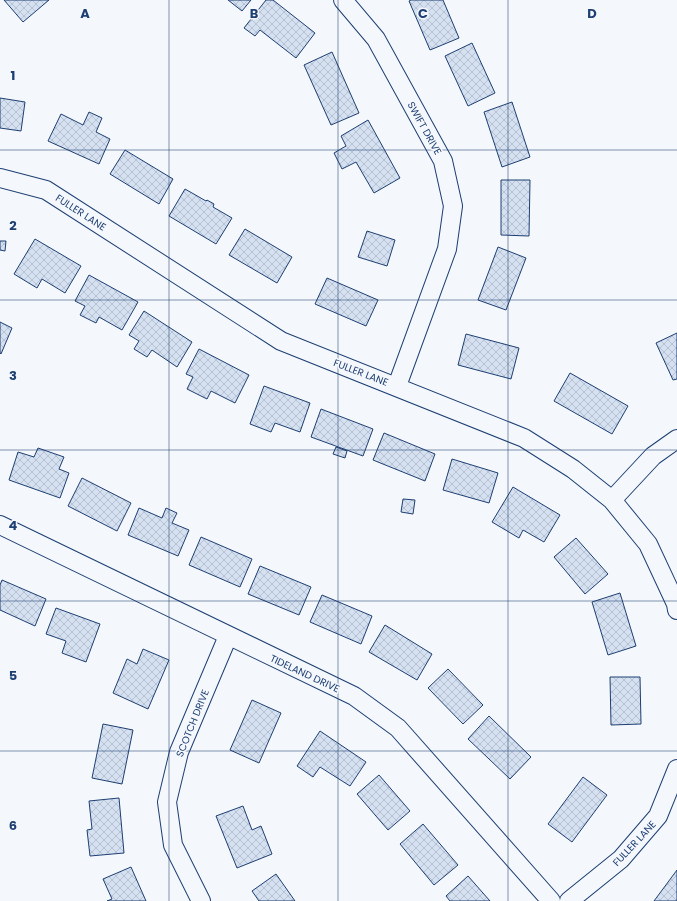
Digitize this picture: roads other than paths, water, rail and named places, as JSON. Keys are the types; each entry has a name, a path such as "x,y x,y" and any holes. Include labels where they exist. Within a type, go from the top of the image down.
{"street":[{"name":"SWIFT DRIVE","path":"342,0 376,38 443,161 453,206 447,249 397,386"},
{"name":"FULLER LANE","path":"0,178 46,190 281,341 397,386 524,438 573,469 612,500 648,544 676,604 677,610"},
{"path":"612,500 653,456 677,439"},
{"name":"TIDELAND DRIVE","path":"0,525 354,696 398,728 551,901"},
{"name":"SCOTCH DRIVE","path":"201,901 173,845 167,802 179,752 228,636"},
{"name":"FULLER LANE","path":"569,901 621,859 658,816 677,769"}]}
